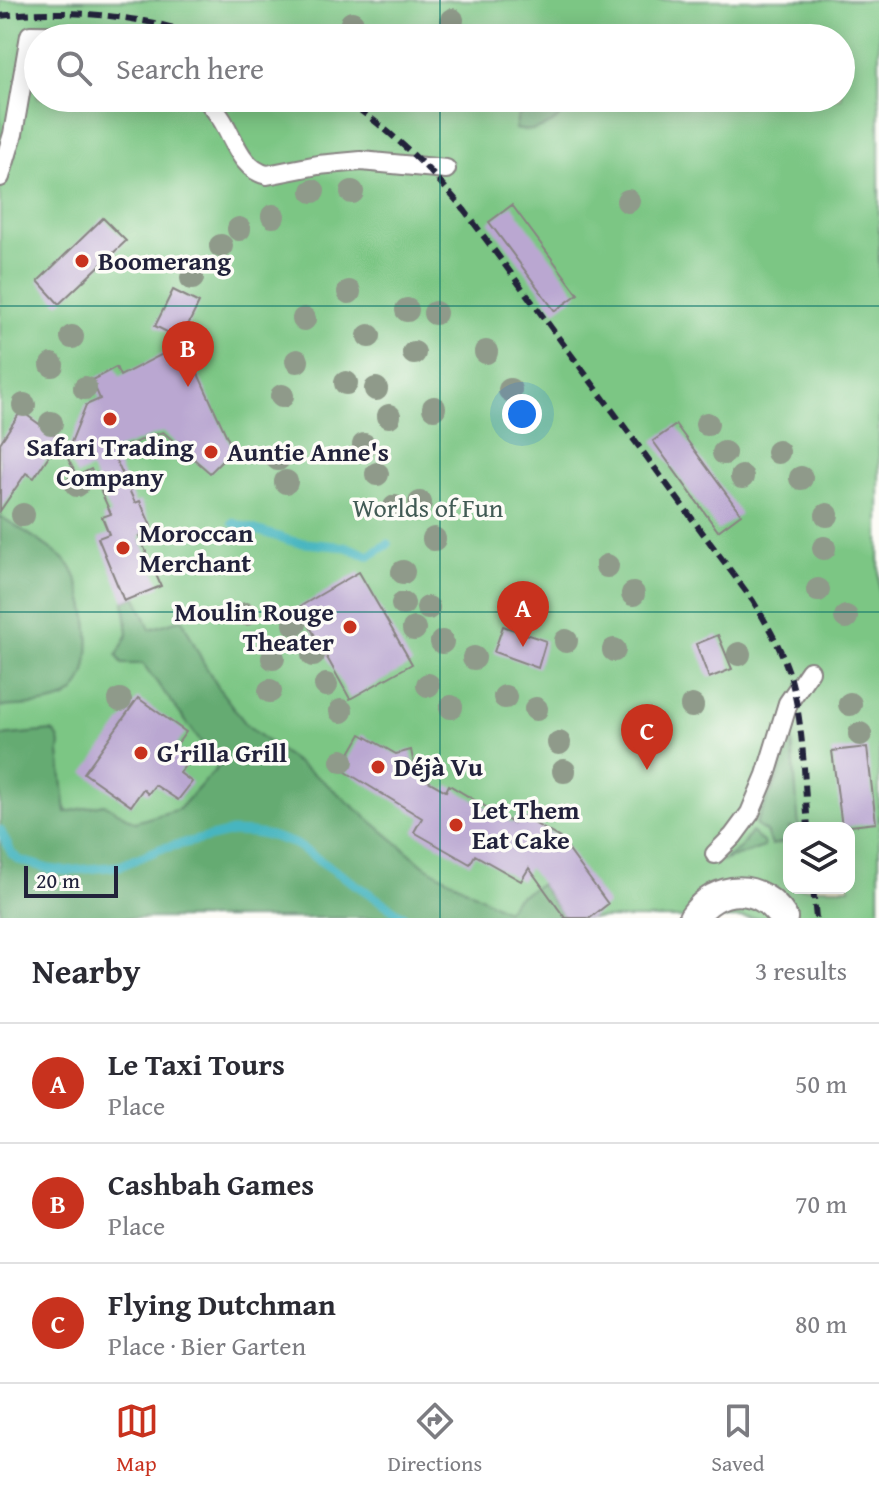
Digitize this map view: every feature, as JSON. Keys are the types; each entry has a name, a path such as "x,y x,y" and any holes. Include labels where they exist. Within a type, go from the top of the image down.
{"street":[{"path":"693,918 713,898 742,891 765,899 783,918"}],"lane":[{"path":"0,177 13,134 24,70"},
{"path":"217,112 246,162 261,174 361,161 446,169"},
{"path":"715,854 750,813 766,775 788,703 810,671"}],"green space":[{"name":"Worlds of Fun","path":"0,0 879,0 879,918 0,918"},
{"path":"543,112 562,112 551,124 533,130 515,129 518,116 523,113 539,115"},
{"path":"0,516 65,560 82,596 88,635 85,672 78,687 59,700 0,707"},
{"path":"136,597 150,629 182,619 220,690 246,724 323,781 425,866 506,911 516,898 540,884 565,918 0,918 0,736 52,731 60,743 66,812 104,804 135,822 179,809 219,766 143,664 122,664 117,655 128,634 124,601"},
{"path":"791,726 799,822 783,822 783,842 772,845 766,832 755,825 778,778"},
{"path":"751,832 763,842 764,847 722,861 741,847"}],"building":[{"path":"512,205 578,294 555,311 489,222"},
{"name":"Boomerang","path":"103,218 126,241 59,304 38,281"},
{"path":"173,290 199,303 181,339 155,326"},
{"path":"184,343 233,450 210,473 163,432 112,451 135,503 140,501 151,526 151,530 139,536 161,586 124,601 98,538 109,534 102,517 111,514 91,469 77,476 66,455 86,405 100,399 92,380 116,367 120,376"},
{"path":"21,411 60,439 34,478 26,473 0,511 0,443"},
{"path":"676,425 741,514 718,531 653,441"},
{"name":"Moulin Rouge Theater","path":"359,572 412,664 350,699 299,607"},
{"path":"503,626 546,641 538,668 494,652"},
{"path":"718,635 732,669 709,678 696,644"},
{"name":"G'rilla Grill","path":"138,698 186,732 175,747 190,758 180,773 192,782 178,800 155,785 148,794 143,789 131,806 84,773"},
{"path":"361,734 396,754 411,750 416,774 446,791 449,785 513,823 518,814 560,838 608,904 590,918 565,918 529,868 521,881 475,855 470,864 414,832 422,818 341,769"},
{"path":"867,747 876,823 855,825 855,822 841,822 832,751"}],"waterway":[{"path":"233,523 295,542 347,547 369,556 388,544"},
{"path":"0,830 12,854 19,860 65,871 120,866 160,849 232,832 271,836 295,844 406,918"}],"railway":[{"path":"0,16 58,13 158,24"},
{"path":"361,112 408,150 465,211 753,601 770,629 791,679 801,734 808,822"},
{"path":"814,894 816,918"}],"place":[{"name":"Boomerang","path":"82,261"},
{"name":"Cashbah Games","path":"188,387"},
{"name":"Safari Trading Company","path":"110,419"},
{"name":"Auntie Anne's","path":"211,452"},
{"name":"Moroccan Merchant","path":"123,548"},
{"name":"Moulin Rouge Theater","path":"350,627"},
{"name":"Le Taxi Tours","path":"523,647"},
{"name":"G'rilla Grill","path":"141,753"},
{"name":"Déjà Vu","path":"378,767"},
{"name":"Flying Dutchman","path":"647,770"},
{"name":"Let Them Eat Cake","path":"456,825"}]}
